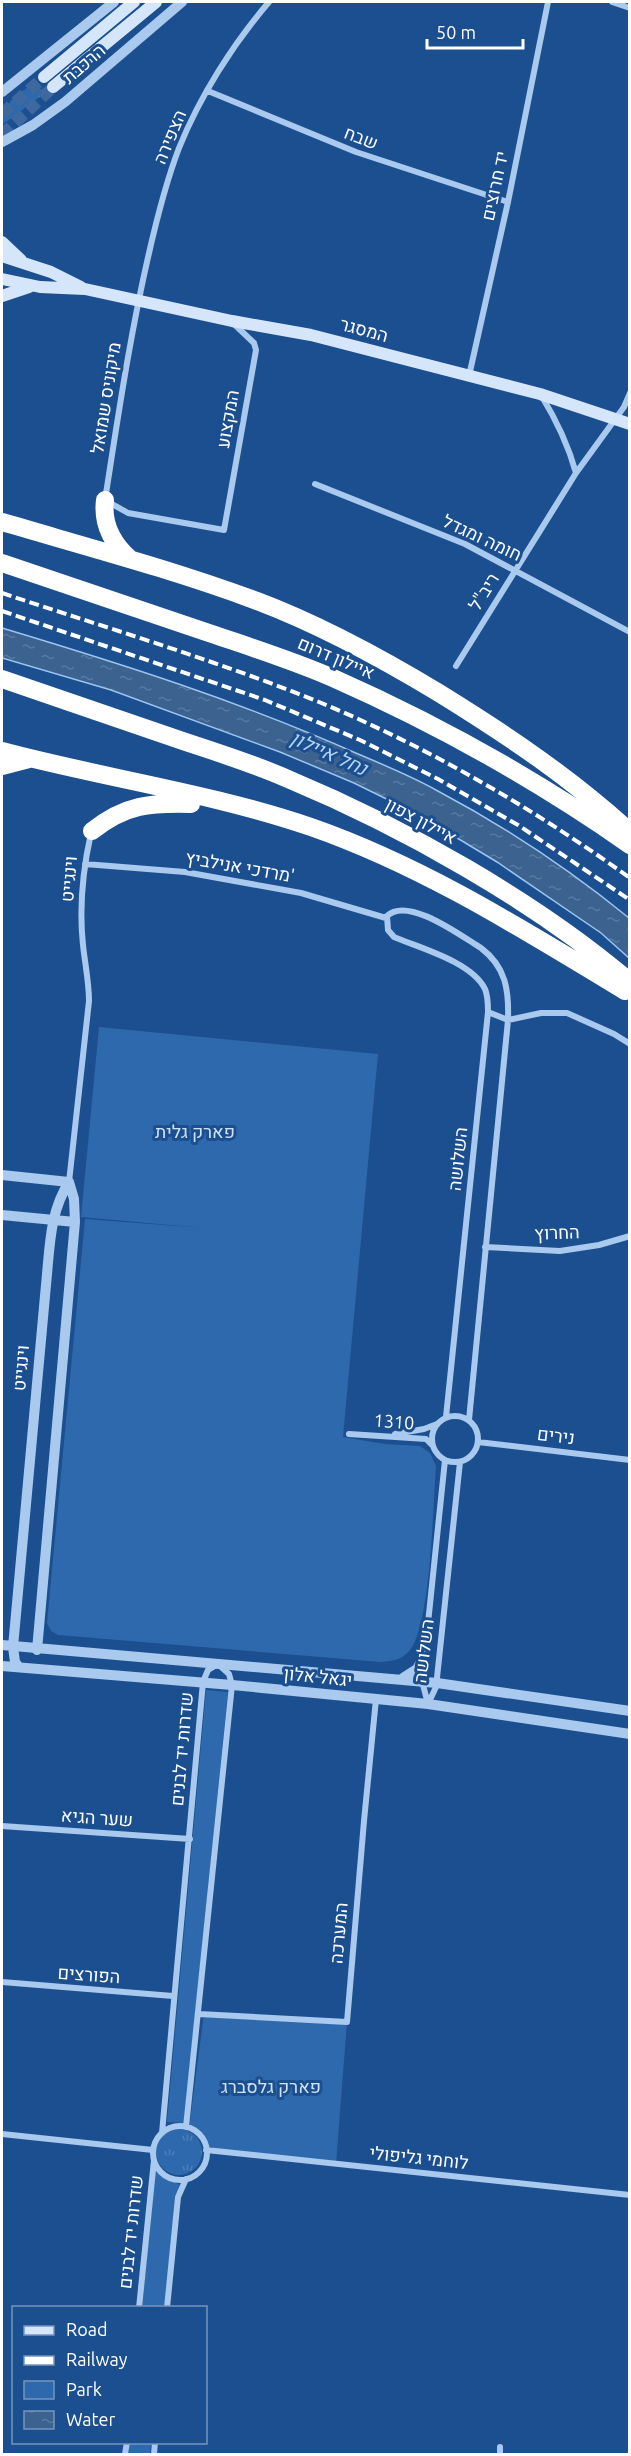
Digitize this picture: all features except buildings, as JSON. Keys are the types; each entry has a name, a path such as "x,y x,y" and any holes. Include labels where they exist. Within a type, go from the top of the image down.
{"highway":[{"path":"105,500 106,526 116,544 132,560"},
{"path":"2,522 132,560 258,601 324,629 369,652 525,748 565,777 630,832"},
{"name":"איילון דרום","path":"2,564 331,677 480,751 549,791 630,845"},
{"name":"איילון צפון","path":"2,679 243,761 332,799 417,842 484,880 552,925 630,982"},
{"path":"2,751 234,806 312,827 419,872 499,916 630,994"},
{"path":"2,766 30,758"},
{"path":"92,831 114,814 143,806 164,803 234,806"}],"main road":[{"path":"44,77 134,2"},
{"path":"53,87 156,2"},
{"path":"2,242 30,266"},
{"name":"המסגר","path":"2,256 51,272 85,289"},
{"name":"המסגר","path":"2,279 40,287 85,289 138,302 311,335 540,394 630,424"},
{"path":"2,296 18,289 40,287"}],"street":[{"name":"הרכבת","path":"2,92 114,2"},
{"name":"הרכבת","path":"2,142 33,125 65,102 182,2"},
{"name":"הצפירה","path":"138,302 164,193 179,149 208,91 241,38 269,2"},
{"name":"יד חרוצים","path":"469,376 508,202 548,2"},
{"path":"612,2 630,8"},
{"name":"שבח","path":"208,91 367,156 508,202"},
{"name":"מיקוניס שמואל","path":"105,500 138,302"},
{"name":"המקצוע","path":"105,500 128,513 224,530 256,350 254,343 232,321"},
{"name":"ריב\"ל","path":"456,666 576,473 616,419 630,393"},
{"path":"540,394 568,446 576,473"},
{"name":"חומה ומגדל","path":"315,484 465,544 630,632"},
{"name":"וינגייט","path":"19,1668 15,1662 13,1647 53,1220 58,1202 69,1182 89,1001 89,980 83,934 85,864 92,831"},
{"name":"מרדכי אנילביץ'","path":"85,864 184,872 289,891 386,918 395,910 415,912 489,954 504,977 508,994 508,1020"},
{"path":"386,918 388,930 394,937 453,962 477,977 488,996 488,1012 508,1020 541,1013 567,1013 630,1044"},
{"name":"השלושה","path":"446,1418 488,1012"},
{"name":"השלושה","path":"469,1420 508,1020"},
{"path":"2,1175 69,1182"},
{"name":"וינגייט","path":"37,1650 75,1222 74,1199 69,1182"},
{"path":"2,1215 75,1222"},
{"name":"החרוץ","path":"485,1247 560,1251 598,1245 630,1236"},
{"path":"379,1435 409,1432 438,1424 446,1418 462,1417 469,1420 478,1434 478,1442 472,1455 460,1462 445,1460 440,1456 433,1446 432,1438 438,1424"},
{"name":"1310","path":"350,1434 426,1439 433,1446"},
{"name":"נירים","path":"478,1442 630,1460"},
{"name":"השלושה","path":"428,1704 422,1681 445,1460"},
{"name":"השלושה","path":"428,1704 434,1695 437,1683 460,1462"},
{"name":"יגאל אלון","path":"2,1646 422,1681 630,1711"},
{"path":"399,1679 412,1674 426,1653"},
{"path":"186,2127 232,1685 229,1674 218,1664"},
{"name":"שדרות יד לבנים","path":"162,2133 173,1996 190,1839 202,1682 208,1670 218,1664"},
{"name":"יגאל אלון","path":"2,1666 202,1682 428,1704 630,1734"},
{"name":"המערכה","path":"199,2014 347,2022 376,1699"},
{"name":"שער הגיא","path":"2,1826 190,1839"},
{"name":"הפורצים","path":"2,1982 173,1996"},
{"path":"167,2306 178,2197 186,2179 201,2169 206,2160 206,2151 201,2136 186,2127 172,2127 162,2133 156,2141 153,2150 154,2159 165,2175 174,2179 186,2179"},
{"path":"2,2134 153,2150"},
{"name":"לוחמי גליפולי","path":"206,2151 630,2195"},
{"name":"שדרות יד לבנים","path":"139,2306 154,2159"}],"green space":[{"path":"35,83 45,94 2,124 8,105"},
{"name":"פארק גלית","path":"99,1027 378,1054 343,1437 385,1444 420,1446 430,1453 436,1466 427,1590 417,1636 410,1650 400,1658 381,1662 58,1635 51,1631 47,1623 85,1219 203,1228 81,1217"},
{"path":"206,1690 228,1692 184,2123 167,2122"},
{"name":"פארק גלסברג","path":"204,2014 347,2022 336,2164 207,2150 201,2134 189,2128"},
{"path":"179,2129 195,2136 202,2152 195,2168 179,2175 163,2168 156,2152 163,2136"},
{"path":"155,2171 180,2185 175,2196 165,2306 142,2306"},
{"path":"129,2444 151,2444 150,2454 128,2454"}],"water":[{"name":"נחל איילון","path":"2,628 137,670 270,717 427,785 487,818 536,849 629,918 629,958 601,933 497,862 419,815 354,783 280,752 111,690 2,658"}],"tunnel":[{"path":"2,114 44,77"},
{"path":"2,135 53,87"}],"railway":[{"path":"2,593 240,672 360,720 479,781 594,852 630,878"},
{"path":"2,611 265,700 360,740 438,779 518,825 630,900"}]}
